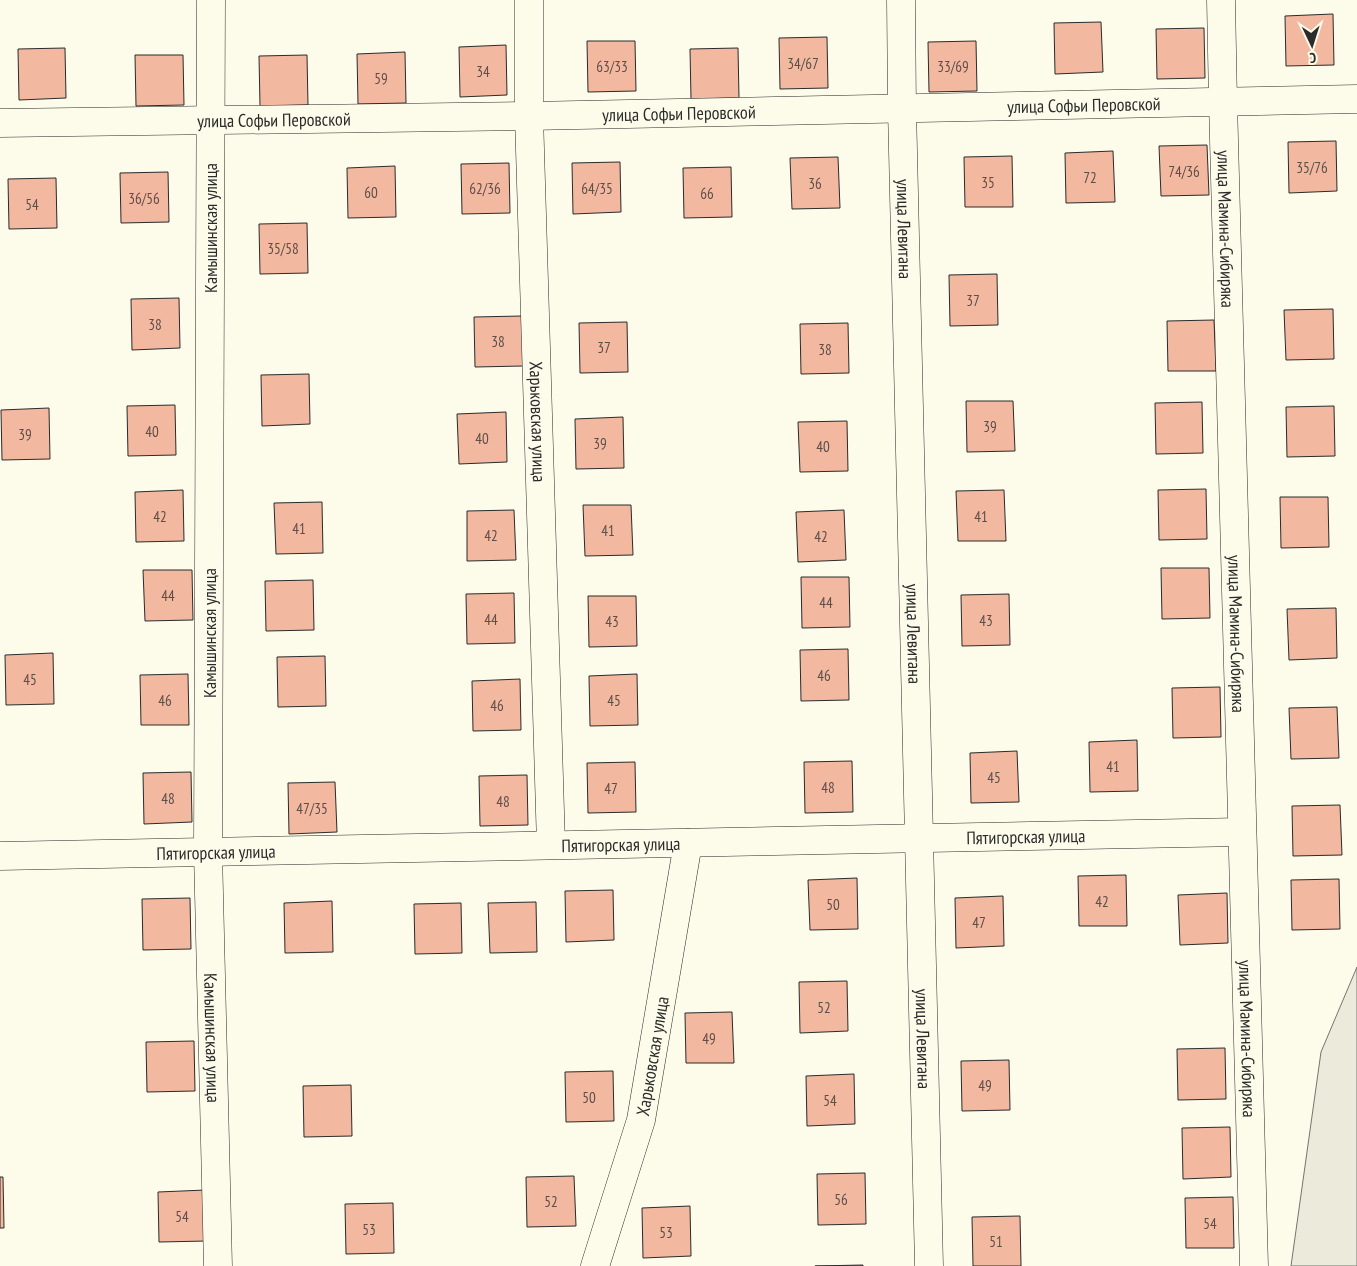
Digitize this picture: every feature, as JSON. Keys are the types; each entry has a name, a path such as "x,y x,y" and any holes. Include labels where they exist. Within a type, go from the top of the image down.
{"street":[{"name":"Камышинская улица","path":"211,0 208,852 218,1266"},
{"name":"Харьковская улица","path":"529,0 529,116 551,845"},
{"name":"улица Левитана","path":"901,0 928,1266"},
{"name":"улица Мамина-Сибиряка","path":"1221,0 1254,1266"},
{"name":"улица Софьи Перовской","path":"0,123 529,116 1357,99"},
{"name":"Пятигорская улица","path":"0,856 1242,832"},
{"name":"Харьковская улица","path":"595,1266 641,1120 688,843"}],"shaded area":[{"path":"1357,967 1357,1266 1291,1266 1321,1052"}],"building":[{"path":"1333,14 1334,65 1286,66 1285,16"},
{"path":"1101,22 1103,72 1055,74 1054,23"},
{"path":"1204,28 1205,78 1157,79 1156,29"},
{"path":"827,37 828,88 780,89 779,38"},
{"path":"587,41 635,41 636,91 588,92"},
{"path":"976,41 977,91 929,92 928,42"},
{"path":"506,45 507,95 460,97 459,47"},
{"path":"65,48 66,98 19,100 18,49"},
{"path":"738,48 739,98 691,99 690,49"},
{"path":"405,52 406,103 358,104 357,54"},
{"path":"135,55 183,55 184,105 136,106"},
{"path":"307,55 308,105 260,106 259,56"},
{"path":"1336,141 1337,191 1289,193 1288,142"},
{"path":"1207,145 1209,195 1161,196 1159,146"},
{"path":"1113,151 1115,202 1066,203 1065,153"},
{"path":"1012,156 1013,207 965,207 964,157"},
{"path":"838,157 840,208 792,209 790,158"},
{"path":"620,162 621,212 573,214 572,163"},
{"path":"509,163 510,213 462,214 461,164"},
{"path":"395,166 396,217 348,218 347,168"},
{"path":"731,167 732,217 684,218 683,168"},
{"path":"168,172 169,222 121,223 120,173"},
{"path":"56,178 57,228 9,229 8,179"},
{"path":"307,223 308,273 260,274 259,224"},
{"path":"997,274 998,325 950,326 949,275"},
{"path":"179,298 180,348 132,350 131,299"},
{"path":"1333,309 1334,359 1286,360 1284,310"},
{"path":"522,316 523,366 475,367 474,317"},
{"path":"1214,320 1216,371 1168,371 1167,321"},
{"path":"627,322 628,372 580,373 579,323"},
{"path":"848,323 849,373 801,374 800,324"},
{"path":"309,374 310,424 262,426 261,375"},
{"path":"966,401 1013,401 1015,451 967,452"},
{"path":"1202,402 1203,453 1156,454 1155,403"},
{"path":"175,405 176,455 128,456 127,406"},
{"path":"1334,406 1335,456 1287,457 1286,407"},
{"path":"49,408 50,459 2,460 1,410"},
{"path":"506,412 507,462 459,464 457,414"},
{"path":"623,417 624,468 576,469 575,419"},
{"path":"847,421 848,471 800,472 798,422"},
{"path":"1206,489 1207,539 1159,540 1158,490"},
{"path":"183,490 184,541 136,542 135,492"},
{"path":"1004,490 1006,541 958,541 956,491"},
{"path":"1280,497 1328,497 1329,547 1281,548"},
{"path":"322,502 323,553 276,554 274,503"},
{"path":"583,505 631,505 633,555 585,556"},
{"path":"514,510 516,560 467,561 467,511"},
{"path":"844,510 846,560 798,562 796,512"},
{"path":"1161,568 1209,568 1210,618 1162,619"},
{"path":"143,570 192,570 193,620 145,621"},
{"path":"801,577 849,577 850,627 802,628"},
{"path":"313,580 314,630 266,631 265,581"},
{"path":"514,593 515,643 467,644 466,594"},
{"path":"1009,594 1010,645 962,646 961,595"},
{"path":"588,596 636,596 637,646 589,647"},
{"path":"1336,608 1337,658 1289,660 1287,609"},
{"path":"848,649 849,700 801,701 800,650"},
{"path":"53,653 54,704 6,705 5,655"},
{"path":"325,656 326,706 278,707 277,657"},
{"path":"188,674 189,725 141,725 140,675"},
{"path":"637,674 638,725 590,726 589,676"},
{"path":"520,679 521,730 473,731 472,681"},
{"path":"1220,687 1221,737 1173,738 1172,688"},
{"path":"1337,707 1339,758 1291,759 1289,708"},
{"path":"1137,740 1138,791 1090,792 1089,742"},
{"path":"1017,751 1019,802 971,803 970,753"},
{"path":"852,761 853,812 805,813 804,762"},
{"path":"635,762 636,812 588,813 587,763"},
{"path":"191,772 192,822 144,824 143,773"},
{"path":"527,775 528,825 480,826 479,776"},
{"path":"335,782 337,832 289,834 288,783"},
{"path":"1340,805 1342,855 1293,856 1292,806"},
{"path":"1126,875 1127,926 1079,926 1078,876"},
{"path":"857,878 858,929 810,930 808,880"},
{"path":"1339,879 1340,929 1292,930 1291,880"},
{"path":"613,890 614,940 566,942 565,891"},
{"path":"1227,893 1228,943 1180,945 1178,895"},
{"path":"1003,896 1004,946 956,948 955,898"},
{"path":"190,898 191,949 143,950 142,899"},
{"path":"332,901 333,952 285,953 284,903"},
{"path":"536,902 537,952 490,953 488,903"},
{"path":"461,903 462,953 415,954 414,904"},
{"path":"847,981 848,1031 800,1033 799,982"},
{"path":"732,1012 734,1063 686,1063 685,1013"},
{"path":"194,1041 195,1091 147,1092 146,1042"},
{"path":"1225,1048 1226,1099 1178,1100 1177,1049"},
{"path":"1009,1060 1010,1110 962,1111 961,1061"},
{"path":"613,1071 614,1121 566,1122 565,1072"},
{"path":"854,1074 855,1124 807,1126 806,1076"},
{"path":"351,1085 352,1136 304,1137 303,1086"},
{"path":"1230,1127 1231,1177 1183,1179 1182,1128"},
{"path":"865,1173 866,1224 818,1225 817,1174"},
{"path":"574,1176 576,1226 527,1227 526,1177"},
{"path":"0,1177 3,1177 4,1228 0,1228"},
{"path":"206,1190 207,1241 159,1242 158,1192"},
{"path":"1233,1197 1234,1248 1186,1248 1185,1198"},
{"path":"393,1203 394,1253 346,1254 345,1204"},
{"path":"690,1206 691,1256 643,1258 642,1208"},
{"path":"1020,1216 1021,1266 973,1266 972,1217"},
{"path":"863,1265 863,1266 815,1266"}]}
